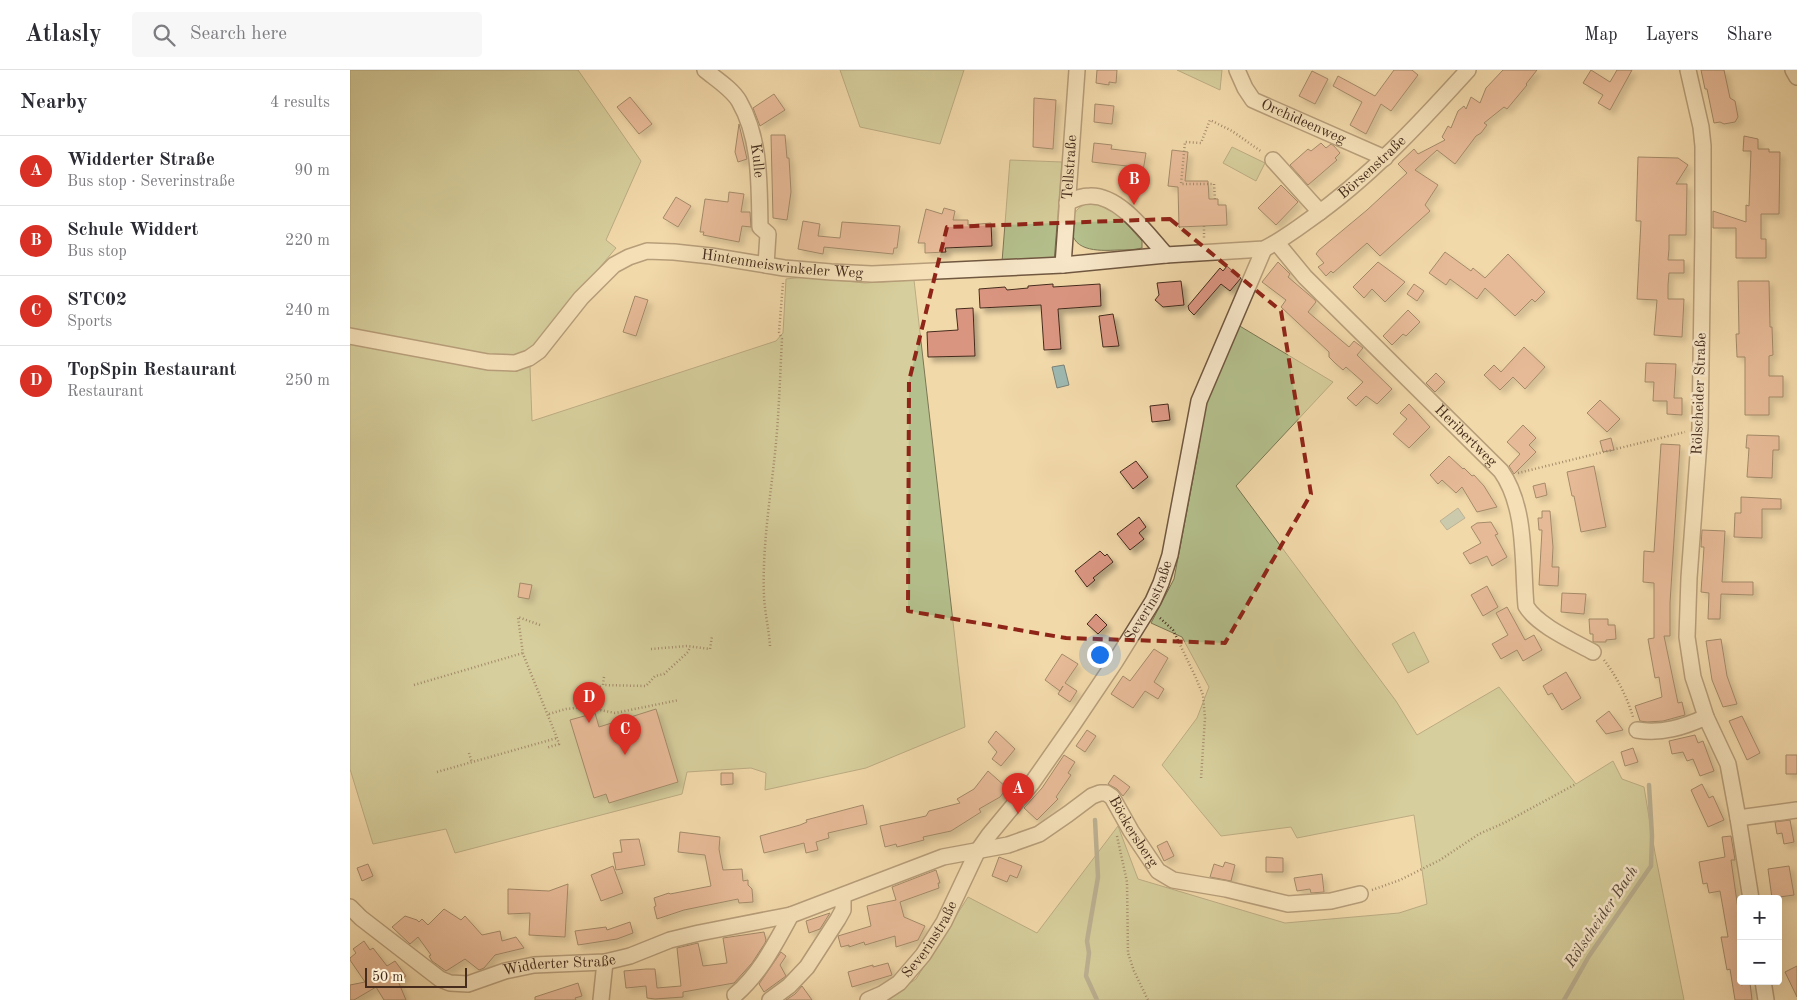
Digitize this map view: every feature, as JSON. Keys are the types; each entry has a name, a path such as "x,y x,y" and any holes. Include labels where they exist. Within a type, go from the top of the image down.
{"street":[{"name":"Kulle","path":"705,70 740,102 753,135 758,162 760,227 768,234 766,265"},
{"name":"Tellstraße","path":"1063,265 1077,70"},
{"name":"Orchideenweg","path":"1237,70 1245,88 1254,100 1384,158"},
{"name":"Börsenstraße","path":"1270,246 1320,212 1384,158 1409,134 1468,70"},
{"name":"Rölscheider Straße","path":"1688,70 1701,127 1703,146 1700,428 1689,578 1688,637 1693,677 1706,717 1728,764 1750,895"},
{"path":"1793,70 1797,77"},
{"path":"1273,160 1320,212"},
{"path":"1067,203 1088,196 1111,201 1129,215 1166,255"},
{"name":"Hintenmeiswinkeler Weg","path":"350,336 488,362 515,363 529,358 539,351 576,305 614,265 630,256 647,251 710,256 784,268 872,274 1063,265 1270,246"},
{"name":"Heribertweg","path":"1270,246 1305,277 1505,477 1515,500 1520,521 1526,606 1539,620 1593,652"},
{"name":"Severinstraße","path":"868,1000 882,994 898,983 923,955 944,922 977,852 1048,760 1110,670 1148,610 1161,583 1170,555 1199,401 1270,246"},
{"path":"1637,730 1651,731 1681,728 1706,717"},
{"name":"Böckersberg","path":"977,852 1008,845 1039,834 1092,796 1106,793 1112,797 1131,832 1158,871 1173,880 1226,889 1288,904 1331,901 1360,894"},
{"path":"1738,818 1797,810"},
{"name":"Widderter Straße","path":"350,907 361,918 440,979 450,983 468,984 505,971 534,965 605,962 630,956 670,940 791,915 943,857 977,852"},
{"path":"770,1000 789,986 807,966 843,910 843,896"},
{"path":"733,998 753,977 791,915"},
{"path":"601,1000 605,962"},
{"path":"1764,985 1766,1000"}],"path":[{"path":"1215,199 1214,184 1181,184 1186,142 1201,142 1210,120 1232,131 1273,160"},
{"path":"770,646 770,629 764,598 765,549 775,455 782,338 779,332 784,268"},
{"path":"1505,477 1700,428"},
{"path":"1148,610 1173,630 1201,689 1205,703 1201,780"},
{"path":"540,625 518,617 523,653 549,714 559,744 546,748"},
{"path":"651,648 690,647 710,649 712,636"},
{"path":"590,708 597,688 603,685 646,686 655,676 664,674 688,652 690,647"},
{"path":"1593,652 1602,658 1612,670 1630,707 1637,730"},
{"path":"414,685 446,674 523,653"},
{"path":"603,685 604,677"},
{"path":"549,714 566,709 590,708 616,713 679,700"},
{"path":"437,772 557,738"},
{"path":"469,753 472,763"},
{"path":"1360,894 1400,880 1440,860 1479,834 1504,823 1576,784"},
{"path":"1115,828 1127,882 1128,953 1134,971 1148,1000"}],"highlighted area":[{"path":"1170,219 1281,311 1311,494 1225,643 1066,638 908,611 909,381 947,227"}],"green space":[{"path":"350,70 578,70 641,161 606,240 616,248 528,353 501,359 350,329"},
{"path":"840,70 964,70 940,144 860,127"},
{"path":"1177,70 1222,70 1220,90"},
{"path":"1232,147 1265,163 1256,181 1223,163"},
{"path":"1010,160 1062,162 1054,262 1002,262"},
{"path":"1088,203 1096,203 1111,210 1142,241 1142,248 1094,250 1080,245 1072,233 1072,223 1077,210"},
{"path":"804,277 865,283 914,280 965,727 866,768 765,790 766,773 751,768 687,772 682,794 455,853 446,829 373,844 350,769 350,343 488,367 530,366 532,421 776,341 783,333 786,279"},
{"path":"1238,325 1333,382 1236,486 1396,701 1417,735 1499,687 1576,784 1613,761 1622,779 1644,787 1684,1000 885,1000 916,979 968,897 1037,933 1118,826 1138,879 1285,923 1399,913 1427,904 1414,815 1297,838 1291,827 1221,836 1162,765 1197,718 1209,687 1182,637 1151,623 1174,579 1199,447 1203,411"},
{"path":"1414,632 1429,662 1408,673 1392,644"}],"water":[{"path":"1064,365 1069,385 1057,388 1052,367"},
{"path":"1458,508 1465,518 1447,530 1440,521"}],"building":[{"path":"1097,70 1117,70 1116,83 1109,82 1109,85 1096,83"},
{"path":"1394,70 1412,70 1418,75 1391,111 1381,104 1366,134 1350,125 1362,102 1333,86 1338,76 1375,96"},
{"path":"1503,70 1537,70 1507,109 1504,107 1484,123 1487,125 1476,136 1455,164 1437,150 1415,170 1438,185 1425,205 1430,211 1380,256 1367,243 1333,273 1331,271 1326,276 1318,267 1324,263 1316,254 1319,250 1367,210 1407,173 1398,164 1414,149 1418,154 1445,140 1442,137 1448,126 1451,128 1458,111 1464,106 1466,109 1471,97 1480,103 1486,88"},
{"path":"1591,70 1610,82 1617,70 1632,70 1610,110 1598,103 1603,95 1583,83"},
{"path":"1701,70 1724,70 1730,98 1735,101 1738,117 1735,122 1714,123"},
{"path":"1312,71 1328,79 1315,104 1299,96"},
{"path":"774,94 785,110 760,126 753,108"},
{"path":"630,97 652,124 639,134 617,107"},
{"path":"1034,98 1056,100 1053,149 1033,147"},
{"path":"1095,104 1114,106 1112,124 1094,122"},
{"path":"739,124 747,159 738,162 735,152"},
{"path":"771,135 785,135 787,158 789,158 791,192 787,220 773,218"},
{"path":"1744,136 1758,139 1758,149 1780,152 1779,214 1761,214 1761,239 1766,239 1766,258 1736,258 1736,228 1713,228 1713,211 1746,222 1746,205 1749,206 1751,151 1743,151"},
{"path":"1094,143 1112,145 1111,149 1146,153 1143,171 1126,169 1127,166 1092,162"},
{"path":"1321,143 1326,148 1331,144 1340,153 1335,158 1337,160 1308,185 1290,165 1308,149 1311,151"},
{"path":"1172,150 1188,152 1185,181 1208,181 1209,199 1218,199 1218,205 1226,205 1227,225 1179,227 1178,187 1168,186"},
{"path":"1638,157 1678,158 1688,165 1676,184 1687,184 1686,235 1669,235 1668,260 1684,260 1684,273 1669,273 1668,285 1668,299 1684,299 1682,337 1654,335 1657,300 1637,299 1641,221 1636,221"},
{"path":"1281,185 1298,202 1276,225 1258,208"},
{"path":"729,192 744,194 741,212 750,212 751,227 742,226 739,242 703,235 704,232 700,232 705,199 728,202"},
{"path":"676,197 691,206 678,227 663,218"},
{"path":"944,208 955,211 953,220 968,220 968,225 991,223 992,246 945,248 946,252 925,253 925,243 918,243 926,209 942,214"},
{"path":"803,221 820,224 818,236 840,238 842,222 900,226 897,248 894,248 893,254 824,247 823,254 798,249"},
{"path":"1445,252 1471,271 1473,268 1485,278 1508,254 1545,292 1535,302 1532,299 1515,316 1485,288 1477,299 1450,279 1446,285 1429,273"},
{"path":"1278,262 1290,274 1288,277 1315,300 1316,302 1308,312 1349,347 1354,341 1363,348 1357,355 1392,389 1377,404 1366,396 1356,406 1347,398 1363,382 1346,367 1343,370 1335,363 1329,357 1329,352 1281,307 1286,300 1262,282"},
{"path":"1378,262 1405,282 1385,302 1372,289 1364,298 1353,287"},
{"path":"1227,266 1241,278 1230,291 1221,284 1194,315 1188,306 1220,268 1223,271"},
{"path":"1181,281 1184,305 1163,307 1155,300 1159,295 1157,283"},
{"path":"1738,281 1769,281 1773,355 1769,356 1769,376 1783,376 1783,397 1769,397 1769,415 1745,415 1745,357 1737,357 1736,334 1739,334"},
{"path":"1053,284 1053,287 1100,284 1101,306 1058,309 1061,349 1044,350 1041,305 980,308 979,289 1005,287 1007,290"},
{"path":"1414,284 1424,291 1417,301 1407,294"},
{"path":"635,296 648,300 636,336 623,332"},
{"path":"973,308 975,356 928,357 927,332 958,330 956,309"},
{"path":"1408,310 1420,322 1406,336 1403,334 1392,345 1383,336"},
{"path":"1113,314 1119,346 1103,347 1099,316"},
{"path":"1524,347 1545,367 1525,389 1513,377 1500,390 1484,375 1494,365 1501,372"},
{"path":"1646,363 1676,364 1674,398 1682,398 1682,415 1667,414 1667,401 1653,401 1654,382 1645,382"},
{"path":"1436,373 1445,382 1435,392 1426,383"},
{"path":"1600,400 1620,419 1607,432 1587,413"},
{"path":"1168,404 1170,420 1152,422 1150,406"},
{"path":"1409,404 1430,427 1409,448 1393,434 1407,419 1400,413"},
{"path":"1523,425 1536,438 1529,445 1536,452 1514,474 1509,466 1520,454 1507,442"},
{"path":"1747,435 1779,436 1779,450 1773,450 1772,478 1747,477 1749,448 1746,448"},
{"path":"1611,438 1614,450 1603,452 1600,441"},
{"path":"1661,444 1680,445 1670,603 1670,636 1664,636 1678,703 1682,702 1685,715 1663,721 1647,722 1640,721 1635,706 1662,697 1659,677 1655,678 1648,639 1654,638 1654,583 1643,582 1644,551 1654,552"},
{"path":"1449,456 1472,476 1474,475 1484,486 1497,507 1477,512 1462,487 1456,493 1442,480 1438,484 1430,475"},
{"path":"1136,461 1148,477 1133,489 1120,472"},
{"path":"1594,466 1606,527 1581,532 1567,472"},
{"path":"1545,483 1547,495 1536,498 1533,486"},
{"path":"1741,497 1781,499 1781,509 1762,509 1762,538 1734,537 1735,513 1741,513"},
{"path":"1542,511 1550,511 1553,547 1552,567 1559,567 1558,586 1539,585 1542,530 1539,530 1538,518 1542,518"},
{"path":"1139,517 1146,527 1139,533 1144,539 1130,550 1117,534"},
{"path":"1491,522 1498,534 1495,535 1507,557 1492,566 1487,556 1470,564 1463,553 1481,543 1471,527 1477,523"},
{"path":"1702,530 1725,531 1722,582 1753,582 1753,595 1721,594 1720,619 1708,619 1709,593 1701,592 1704,547 1701,547"},
{"path":"1100,551 1105,556 1107,554 1113,562 1093,578 1095,580 1087,587 1075,571"},
{"path":"520,583 532,585 529,599 518,597"},
{"path":"1487,586 1498,607 1483,616 1471,595"},
{"path":"1562,593 1586,594 1584,614 1561,612"},
{"path":"1507,607 1525,640 1534,635 1542,650 1523,661 1517,650 1501,659 1492,644 1508,635 1496,613"},
{"path":"1096,614 1107,625 1098,634 1087,624"},
{"path":"1589,619 1608,619 1608,625 1615,625 1616,639 1606,640 1606,642 1593,642 1593,634 1590,634"},
{"path":"1721,639 1727,676 1737,704 1723,707 1712,680 1706,641"},
{"path":"1154,649 1168,658 1154,682 1164,689 1158,699 1145,691 1133,708 1111,694 1123,676 1130,681"},
{"path":"1062,654 1078,664 1065,683 1077,691 1070,702 1058,694 1060,691 1045,680"},
{"path":"1566,672 1581,698 1562,710 1552,693 1548,695 1543,686"},
{"path":"656,709 678,782 609,803 606,794 594,798 570,720 595,713 599,727"},
{"path":"1609,711 1623,730 1606,734 1596,721"},
{"path":"1742,716 1760,753 1747,760 1729,721"},
{"path":"1087,730 1096,736 1085,752 1076,746"},
{"path":"996,731 1015,749 1001,766 992,759 997,752 988,742"},
{"path":"1695,735 1698,743 1703,741 1714,771 1700,776 1693,759 1687,761 1683,752 1672,754 1669,741"},
{"path":"1633,748 1638,762 1625,766 1621,752"},
{"path":"1064,755 1075,762 1068,773 1071,775 1056,797 1058,799 1037,820 1024,808 1042,788"},
{"path":"1786,755 1797,755 1797,774 1786,774"},
{"path":"988,771 1007,788 1000,797 979,809 981,812 951,831 923,837 924,840 897,847 896,844 885,847 880,826 926,816 929,811 960,803 957,799 974,789"},
{"path":"721,773 733,773 733,784 721,785"},
{"path":"1114,775 1130,787 1123,796 1117,789 1108,784"},
{"path":"1702,784 1709,798 1713,796 1724,820 1708,827 1691,790"},
{"path":"863,805 867,824 828,833 829,838 816,842 818,850 806,853 804,843 764,853 760,836 800,825 807,822 806,820"},
{"path":"1790,820 1794,842 1784,844 1782,833 1777,834 1775,822"},
{"path":"680,832 720,837 719,849 723,870 742,869 743,881 748,880 748,885 752,889 753,902 739,903 738,899 684,910 657,919 654,898 669,893 711,886 705,855 678,852"},
{"path":"1731,836 1735,860 1731,860 1737,902 1737,985 1750,985 1752,1000 1735,1000 1730,969 1727,970 1721,937 1728,937 1720,891 1709,893 1707,883 1703,884 1699,862 1725,857 1722,837"},
{"path":"639,839 645,865 616,870 613,853 622,852 620,840"},
{"path":"1167,841 1174,856 1164,861 1157,846"},
{"path":"999,857 1022,866 1017,878 1010,875 1007,882 992,876"},
{"path":"1266,857 1283,858 1283,872 1266,872"},
{"path":"1225,862 1235,865 1231,881 1210,877 1214,864 1223,867"},
{"path":"368,864 373,876 362,881 357,868"},
{"path":"613,866 623,893 601,901 591,875"},
{"path":"1789,866 1794,895 1782,897 1782,895 1772,895 1768,869"},
{"path":"936,870 940,883 938,883 939,888 900,902 904,917 925,926 918,940 896,947 895,936 865,945 864,942 849,947 849,945 841,947 838,936 871,926 867,906 896,900 892,887"},
{"path":"1322,874 1324,892 1311,893 1310,889 1297,891 1294,878"},
{"path":"568,884 565,937 529,935 530,913 508,914 508,889 549,891"},
{"path":"444,909 461,920 465,916 482,935 500,931 502,941 516,937 524,948 495,955 484,968 479,970 465,959 446,971 432,961 429,956 431,955 418,937 410,944 392,927 405,916 419,922 422,919 428,925"},
{"path":"830,913 820,929 809,933 806,921"},
{"path":"630,922 633,933 617,939 578,945 575,931 606,927 607,930"},
{"path":"764,932 765,943 752,963 734,983 683,992 683,997 655,999 647,998 646,986 626,988 624,971 646,969 655,969 657,988 681,986 677,948 698,943 703,966 727,963 723,938"},
{"path":"364,941 370,950 373,948 387,966 395,961 406,976 398,981 406,1000 384,1000 376,987 354,1000 350,1000 350,985 365,982 350,960 356,953 353,949"},
{"path":"781,952 786,956 780,965 786,976 764,992 759,984"},
{"path":"888,963 892,975 852,987 848,972"},
{"path":"1797,966 1797,997 1785,972"},
{"path":"578,983 582,996 575,998 576,1000 535,1000 535,997"},
{"path":"802,986 812,1000 786,1000 795,994"}],"waterway":[{"name":"Rölscheider Bach","path":"1564,1000 1589,956 1651,866 1652,836 1649,785"},
{"path":"1095,820 1098,877 1087,941 1089,953 1086,976 1097,1000"}],"place":[{"name":"Schule Widdert","path":"1134,205"},
{"name":"TopSpin Restaurant","path":"589,723"},
{"name":"STC02","path":"625,755"},
{"name":"Widderter Straße","path":"1018,814"}]}
